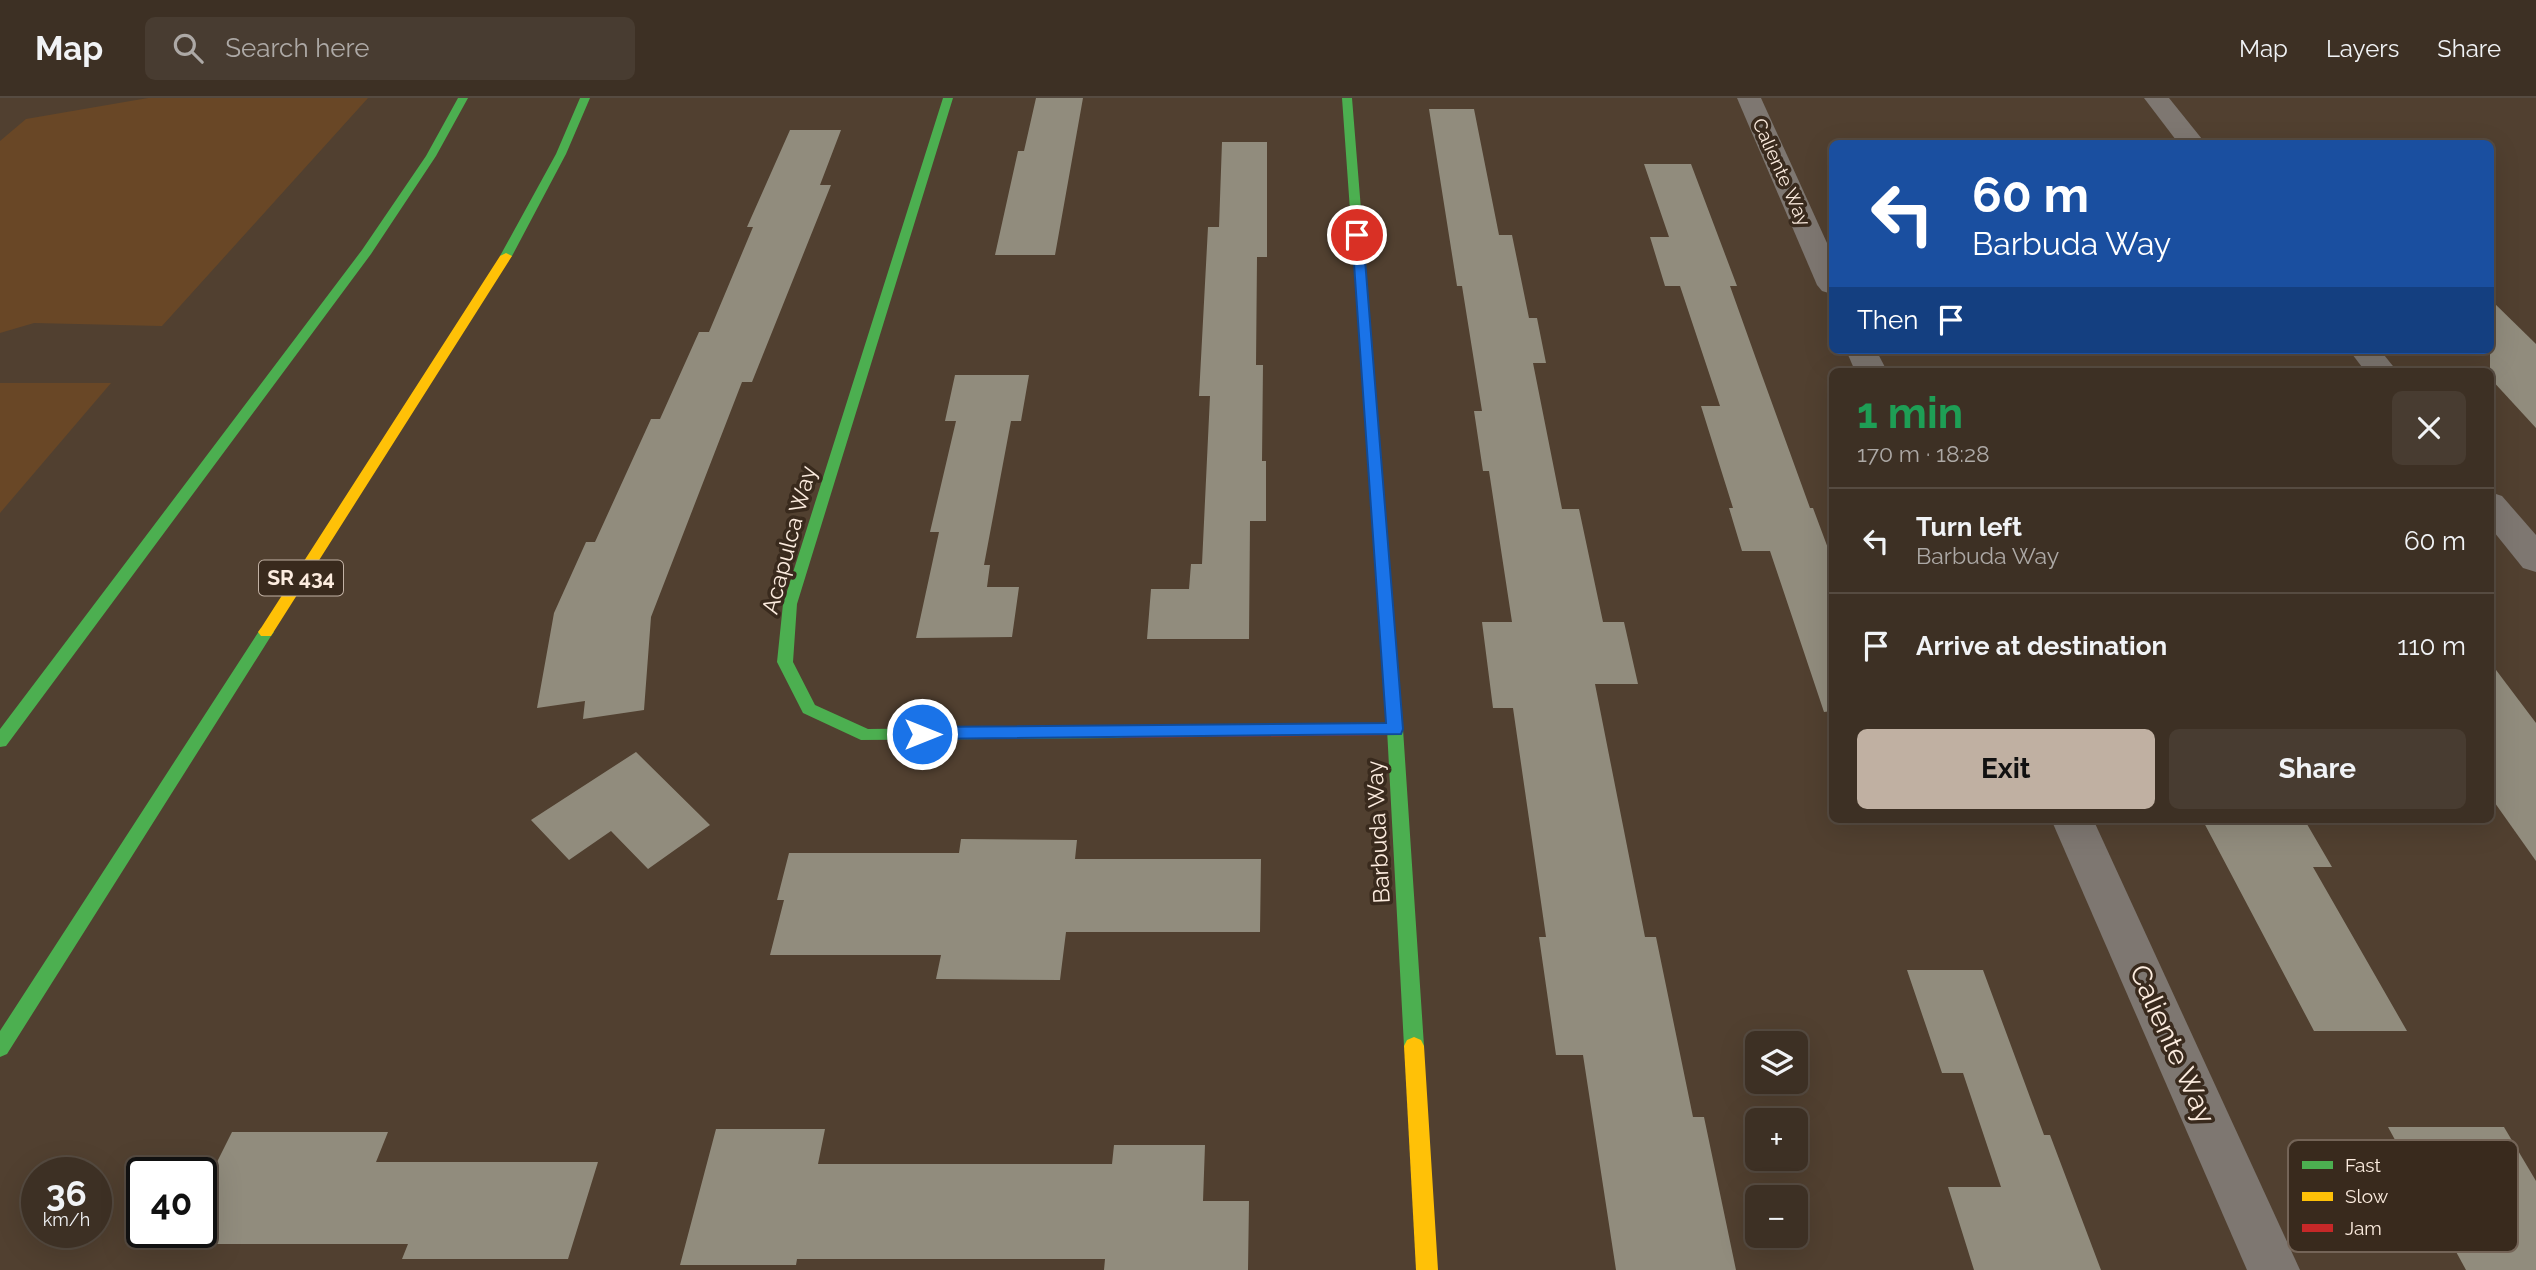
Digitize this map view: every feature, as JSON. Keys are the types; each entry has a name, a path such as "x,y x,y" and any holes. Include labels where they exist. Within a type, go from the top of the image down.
{"street":[{"path":"0,741 367,252 431,156 463,98"},
{"name":"SR 434","path":"0,1048 508,254 561,154 585,98"},
{"name":"Acapulca Way","path":"948,98 790,604 785,662 808,709 867,734 1395,729"},
{"name":"Barbuda Way","path":"1347,98 1395,729 1427,1270"},
{"name":"Caliente Way","path":"1749,98 1829,278"},
{"path":"2156,98 2190,140"},
{"path":"2367,354 2379,368"},
{"path":"2494,509 2536,559"},
{"name":"Caliente Way","path":"2074,823 2274,1270"}],"shaded area":[{"path":"148,98 368,98 162,326 34,323 0,333 0,141 26,119"},
{"path":"0,383 111,383 0,513"}],"building":[{"path":"1036,98 1083,98 1055,255 995,255 1018,151 1024,151"},
{"path":"1429,109 1474,109 1499,235 1512,235 1529,318 1537,318 1546,363 1533,363 1562,509 1579,509 1603,622 1624,622 1638,684 1595,684 1645,937 1656,937 1693,1117 1704,1117 1736,1270 1616,1270 1583,1055 1556,1055 1539,937 1546,937 1513,708 1493,708 1482,622 1512,622 1489,471 1483,471 1474,411 1482,411 1462,286 1457,286"},
{"path":"790,130 841,130 820,185 831,185 752,382 742,382 651,617 644,710 583,719 585,701 537,708 554,613 586,542 595,542 651,419 660,419 699,332 709,332 753,227 747,227"},
{"path":"1222,142 1267,142 1267,257 1257,257 1256,365 1263,365 1262,461 1266,461 1266,521 1250,521 1249,639 1147,639 1151,589 1189,589 1191,564 1202,564 1210,396 1199,396 1208,227 1219,227"},
{"path":"1644,164 1691,164 1737,286 1730,286 1810,508 1813,508 1829,551 1829,711 1824,712 1770,551 1742,551 1729,508 1733,508 1701,406 1720,406 1680,286 1665,286 1650,237 1669,237"},
{"path":"2494,303 2536,344 2536,428 2494,382 2494,368 2490,368 2490,354 2494,354"},
{"path":"955,375 1029,375 1021,421 1011,421 984,565 990,565 987,587 1019,587 1012,637 916,638 939,532 930,532 956,421 945,421"},
{"path":"2494,667 2536,723 2536,861 2494,802"},
{"path":"636,752 710,825 648,869 611,831 569,860 531,820"},
{"path":"2204,823 2306,823 2332,867 2313,867 2407,1031 2314,1031"},
{"path":"961,839 1077,840 1075,859 1261,859 1260,932 1066,932 1060,980 936,979 941,955 770,955 784,900 777,900 789,853 959,853"},
{"path":"1907,970 1983,970 2044,1135 2050,1135 2101,1270 1974,1270 1948,1187 2001,1187 1963,1073 1942,1073"},
{"path":"2388,1127 2504,1127 2512,1140 2395,1140"},
{"path":"716,1129 825,1129 818,1164 1112,1164 1114,1145 1205,1145 1203,1201 1249,1201 1248,1270 1104,1270 1105,1259 797,1259 796,1265 680,1265"},
{"path":"232,1132 388,1132 376,1162 598,1162 568,1259 402,1259 408,1244 217,1244 217,1162"},
{"path":"2518,1151 2536,1181 2536,1270 2466,1270 2456,1252 2518,1252"}],"traffic: fast":[{"path":"0,741 367,252 431,156 463,98"},
{"path":"506,256 561,154 585,98"},
{"path":"948,98 790,604 785,662 809,709 867,735 1124,732"},
{"path":"1347,98 1395,729 1414,1046"},
{"path":"0,1048 266,632"}],"traffic: slow":[{"path":"266,632 506,256"},
{"path":"1414,1046 1427,1270"}],"traffic: jam":[{"path":"1124,732 1395,729"}],"route":[{"path":"922,734 1395,729 1357,235"}]}
